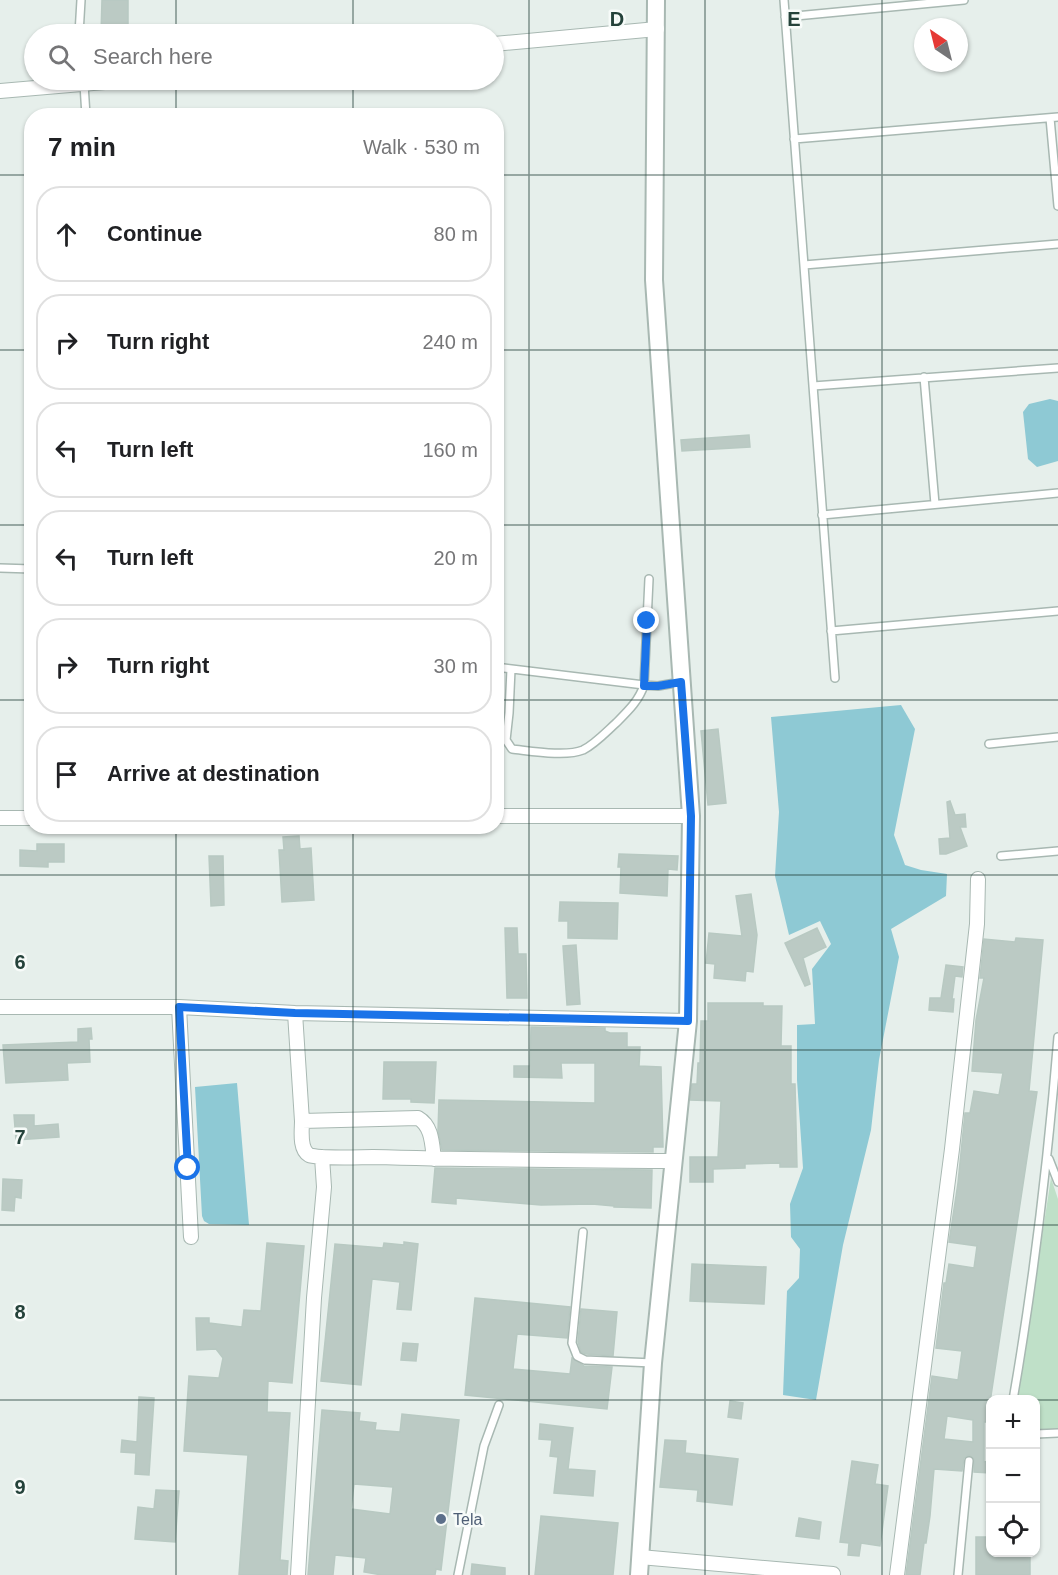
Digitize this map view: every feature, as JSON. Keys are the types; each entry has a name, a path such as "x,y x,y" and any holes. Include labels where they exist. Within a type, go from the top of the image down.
{"street":[{"path":"639,1575 653,1363 688,1021 691,816 654,280 656,0"},
{"path":"504,43 657,29"},
{"path":"0,91 24,89"},
{"path":"504,816 691,816"},
{"path":"0,818 24,818"},
{"path":"897,1575 952,1149 977,924 978,879"},
{"path":"0,1007 179,1007 295,1013 688,1021"},
{"path":"179,1007 191,1237"},
{"path":"295,1013 304,1149 309,1155 434,1159 674,1161"},
{"path":"302,1121 418,1118 428,1128 434,1159"},
{"path":"298,1575 314,1298 324,1187 322,1157"},
{"path":"640,1557 833,1574"}],"lane":[{"path":"80,24 81,0"},
{"path":"784,0 834,678"},
{"path":"785,16 964,0"},
{"path":"84,90 86,108"},
{"path":"794,139 1058,117"},
{"path":"1050,118 1058,206"},
{"path":"804,265 1058,244"},
{"path":"813,386 1058,368"},
{"path":"924,377 935,504"},
{"path":"822,515 1058,493"},
{"path":"0,568 24,569"},
{"path":"511,669 510,713 506,740 512,749 556,753 582,750 602,736 626,714 641,695 644,686 649,579"},
{"path":"831,630 1058,611"},
{"path":"504,668 644,686 681,682"},
{"path":"989,744 1058,736"},
{"path":"1001,856 1058,851"},
{"path":"1014,1395 1028,1313 1048,1157 1058,1037"},
{"path":"1048,1157 1058,1182"},
{"path":"583,1232 572,1343 577,1356 585,1360 653,1363"},
{"path":"458,1575 484,1446 499,1405"},
{"path":"1040,1434 1058,1433"},
{"path":"958,1575 969,1461"}],"green space":[{"path":"1051,1178 1058,1199 1058,1429 1040,1429 1040,1395 1018,1395"}],"water":[{"path":"1050,399 1058,401 1058,461 1037,467 1028,459 1023,412 1029,404"},
{"path":"901,705 915,729 894,835 905,865 947,874 946,896 891,929 899,957 879,1060 871,1130 843,1245 816,1400 783,1395 787,1291 799,1278 800,1249 791,1237 790,1204 803,1168 797,1080 797,1025 815,1024 812,969 831,944 820,921 789,935 775,876 779,812 771,717"},
{"path":"237,1083 249,1225 209,1224 202,1216 195,1087"}],"building":[{"path":"102,0 128,0 128,24 101,24"},
{"path":"749,435 750,447 682,451 681,440"},
{"path":"718,729 726,803 708,805 701,731"},
{"path":"950,801 955,815 965,814 966,827 960,827 967,846 940,854 939,839 950,838 947,802"},
{"path":"299,836 300,849 311,848 314,900 282,902 279,850 284,850 283,837"},
{"path":"37,844 64,844 64,862 48,862 48,867 20,866 20,850 37,851"},
{"path":"619,854 678,856 677,870 668,869 667,896 620,893"},
{"path":"209,856 223,856 224,905 211,906"},
{"path":"751,894 757,935 753,972 746,971 745,981 714,978 715,964 706,963 709,933 742,936 736,896"},
{"path":"560,902 618,903 617,939 568,938 568,921 559,921"},
{"path":"505,928 517,928 518,954 526,954 527,998 507,998"},
{"path":"817,928 826,947 803,958 810,984 805,986 785,943"},
{"path":"1016,938 1043,940 1029,1091 1037,1092 991,1395 986,1395 984,1462 986,1462 986,1473 974,1472 974,1459 969,1455 964,1458 962,1471 934,1469 930,1516 920,1575 906,1575 932,1376 958,1380 962,1351 936,1348 944,1283 946,1283 949,1264 974,1268 977,1246 949,1242 965,1113 970,1113 974,1091 999,1095 1003,1073 972,1071 976,1020 984,978 980,978 984,939 1015,942","holes":["947,1416 973,1420 973,1442 944,1439"]},
{"path":"576,945 580,1004 567,1005 563,946"},
{"path":"946,965 963,967 962,977 955,976 953,1012 929,1010 930,998 941,998"},
{"path":"708,1003 763,1003 763,1006 782,1006 781,1046 791,1046 791,1084 795,1084 797,1167 780,1167 780,1163 745,1164 745,1168 713,1169 713,1182 690,1182 690,1157 718,1157 721,1101 690,1100 692,1084 697,1084 701,1021 708,1021"},
{"path":"531,1027 605,1028 605,1031 610,1033 627,1033 627,1047 640,1047 639,1066 661,1067 663,1147 653,1147 653,1152 442,1150 438,1131 439,1100 595,1103 595,1063 561,1063 562,1078 514,1077 514,1066 530,1066"},
{"path":"91,1028 90,1062 67,1063 68,1080 6,1083 3,1045 78,1042 78,1029"},
{"path":"384,1062 436,1062 434,1103 411,1102 411,1099 383,1099"},
{"path":"14,1115 34,1115 34,1126 58,1124 59,1137 16,1140"},
{"path":"435,1168 652,1170 651,1208 592,1204 541,1205 456,1198 456,1204 432,1202"},
{"path":"3,1179 22,1180 21,1198 15,1197 14,1211 2,1210"},
{"path":"404,1242 418,1244 411,1310 397,1309 400,1282 372,1279 361,1385 321,1381 335,1244 383,1248 384,1243 404,1245"},
{"path":"267,1243 304,1246 292,1383 268,1381 267,1412 290,1413 280,1560 288,1561 287,1575 239,1575 248,1455 184,1451 189,1376 219,1378 223,1358 216,1349 197,1350 196,1318 209,1318 209,1323 242,1327 244,1310 261,1311"},
{"path":"692,1264 766,1267 764,1304 690,1301"},
{"path":"475,1298 570,1307 567,1338 517,1334 513,1369 570,1374 572,1358 584,1366 612,1367 607,1409 465,1395"},
{"path":"581,1309 617,1312 613,1356 581,1352 578,1342"},
{"path":"403,1343 418,1344 416,1361 401,1360"},
{"path":"139,1397 154,1398 149,1475 135,1474 136,1453 121,1452 122,1440 137,1442"},
{"path":"730,1401 743,1403 741,1419 728,1417"},
{"path":"322,1410 360,1413 359,1421 376,1423 375,1430 400,1432 402,1414 459,1420 441,1570 436,1569 435,1575 382,1575 364,1572 366,1558 335,1555 333,1575 308,1575","holes":["354,1484 393,1487 390,1514 351,1509"]},
{"path":"540,1424 573,1428 568,1469 595,1471 593,1496 554,1493 558,1457 550,1456 552,1440 539,1439"},
{"path":"665,1440 686,1441 685,1453 738,1459 732,1505 697,1501 698,1490 660,1487"},
{"path":"852,1461 878,1465 875,1484 888,1486 880,1546 861,1543 859,1556 848,1555 849,1543 840,1542"},
{"path":"156,1490 179,1491 175,1542 135,1539 138,1507 154,1509"},
{"path":"541,1516 618,1523 613,1575 535,1575"},
{"path":"799,1518 821,1522 819,1539 796,1536"},
{"path":"976,1537 986,1537 986,1557 1030,1557 1030,1575 976,1575"},
{"path":"472,1564 505,1568 505,1575 471,1575"}],"place":[{"name":"Tela","path":"441,1519"}],"route":[{"path":"188,1168 179,1007 295,1013 688,1021 691,816 681,682 644,686 647,621"}]}
